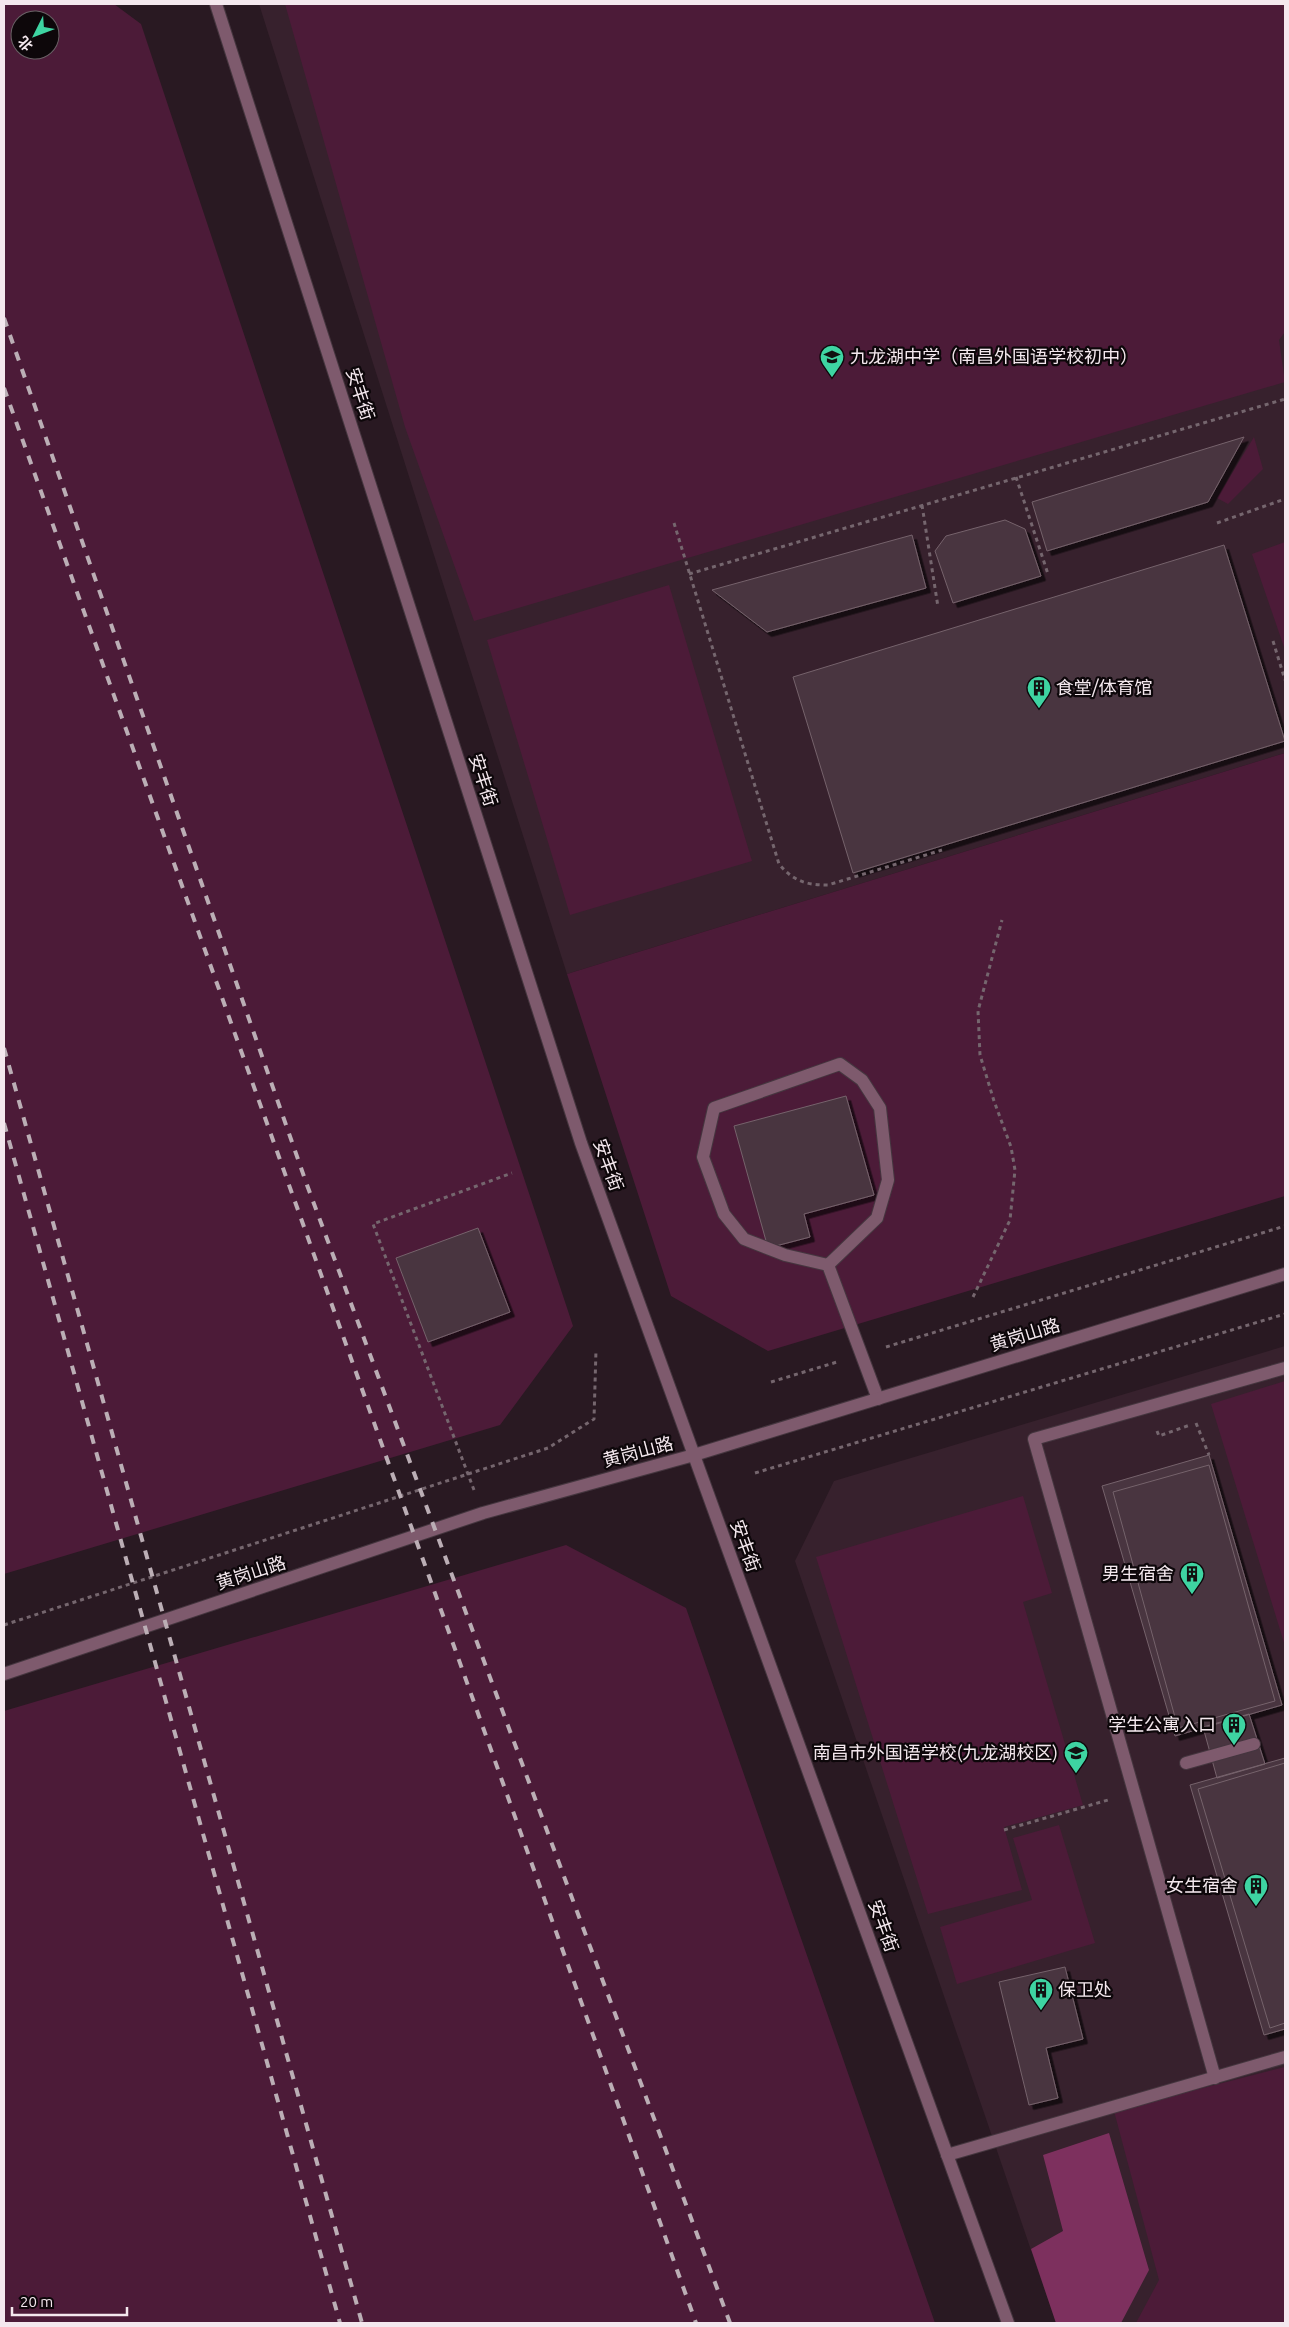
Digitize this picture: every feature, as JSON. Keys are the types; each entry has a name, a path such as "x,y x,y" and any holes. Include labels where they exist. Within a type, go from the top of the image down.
{"street":[{"name":"安丰街","path":"216,4 582,1143 1008,2323"},
{"path":"840,1064 862,1080 880,1108 888,1180 877,1218 828,1265 785,1255 744,1239 724,1214 703,1157 714,1108 840,1064"},
{"path":"828,1265 878,1398"},
{"name":"黄岗山路","path":"4,1674 483,1514 694,1456 1285,1274"},
{"path":"1215,2078 1132,1793 1034,1439 1285,1368"},
{"path":"1186,1763 1254,1744"},
{"path":"947,2155 1285,2057"}],"path":[{"path":"689,574 1285,399"},
{"path":"1016,477 1048,574"},
{"path":"1217,523 1285,500"},
{"path":"922,505 938,607"},
{"path":"674,523 779,864 789,876 812,885 828,885 942,850"},
{"path":"1273,641 1285,680"},
{"path":"973,1297 1010,1220 1015,1170 1011,1147 994,1101 979,1046 978,1011 1002,920"},
{"path":"483,1514 373,1224 512,1173"},
{"path":"771,1382 1285,1226"},
{"path":"755,1473 1285,1314"},
{"path":"4,1625 548,1448 594,1419 596,1350"},
{"path":"1149,1406 1159,1436 1197,1422 1209,1455"},
{"path":"1004,1830 1132,1793"}],"shaded area":[{"path":"4,4 114,4 141,24 573,1326 500,1425 4,1574"},
{"name":"九龙湖中学（南昌外国语学校初中）","path":"259,4 1285,4 1285,753 567,974"},
{"name":"九龙湖中学（南昌外国语学校初中）","path":"285,4 1285,4 1285,332 1279,340 1285,382 474,621 405,427"},
{"path":"1254,437 1263,469 1228,504 1217,498"},
{"path":"1285,542 1285,650 1252,554"},
{"path":"669,585 752,861 570,915 487,640"},
{"path":"1285,753 1285,1196 768,1351 671,1296 567,974"},
{"name":"南昌市外国语学校(九龙湖校区)","path":"1285,1346 1285,2323 1056,2323 795,1561 834,1481"},
{"path":"1285,1381 1285,1646 1211,1404"},
{"path":"1023,1496 1052,1593 1023,1602 1083,1805 1004,1827 1022,1890 928,1914 816,1557"},
{"path":"566,1545 686,1608 935,2323 4,2323 4,1711"},
{"path":"1059,1825 1095,1943 957,1984 940,1927 1032,1900 1013,1838"},
{"path":"1285,2067 1285,2323 1136,2323 1159,2280 1114,2111"},
{"path":"1109,2133 1149,2270 1121,2323 1056,2323 1031,2249 1063,2231 1043,2155"}],"building":[{"path":"1244,437 1208,502 1047,551 1032,502"},
{"path":"1005,520 1025,529 1041,576 953,603 935,551 946,536"},
{"path":"912,535 926,588 767,632 712,590"},
{"name":"食堂/体育馆","path":"1224,545 1285,741 853,873 793,677"},
{"path":"846,1096 874,1195 804,1214 810,1237 768,1248 734,1126"},
{"path":"478,1228 510,1312 428,1342 396,1258"},
{"name":"男生宿舍","path":"1209,1455 1282,1705 1175,1736 1102,1486"},
{"name":"男生宿舍","path":"1209,1465 1275,1701 1178,1728 1113,1492"},
{"name":"学生公寓入口","path":"1249,1714 1265,1764 1217,1778 1203,1727"},
{"name":"女生宿舍","path":"1285,1758 1285,2029 1264,2035 1190,1785"},
{"name":"女生宿舍","path":"1285,1763 1285,2023 1270,2028 1198,1789"},
{"name":"保卫处","path":"1065,1967 1083,2039 1046,2048 1058,2098 1029,2105 999,1982"}],"railway":[{"path":"4,318 307,1185 730,2323"},
{"path":"4,388 696,2323"},
{"path":"4,1048 362,2323"},
{"path":"4,1123 340,2323"}],"place":[{"name":"九龙湖中学（南昌外国语学校初中）","path":"832,378"},
{"name":"食堂/体育馆","path":"1039,709"},
{"name":"男生宿舍","path":"1192,1595"},
{"name":"学生公寓入口","path":"1234,1746"},
{"name":"南昌市外国语学校(九龙湖校区)","path":"1076,1774"},
{"name":"女生宿舍","path":"1256,1907"},
{"name":"保卫处","path":"1041,2011"}]}
